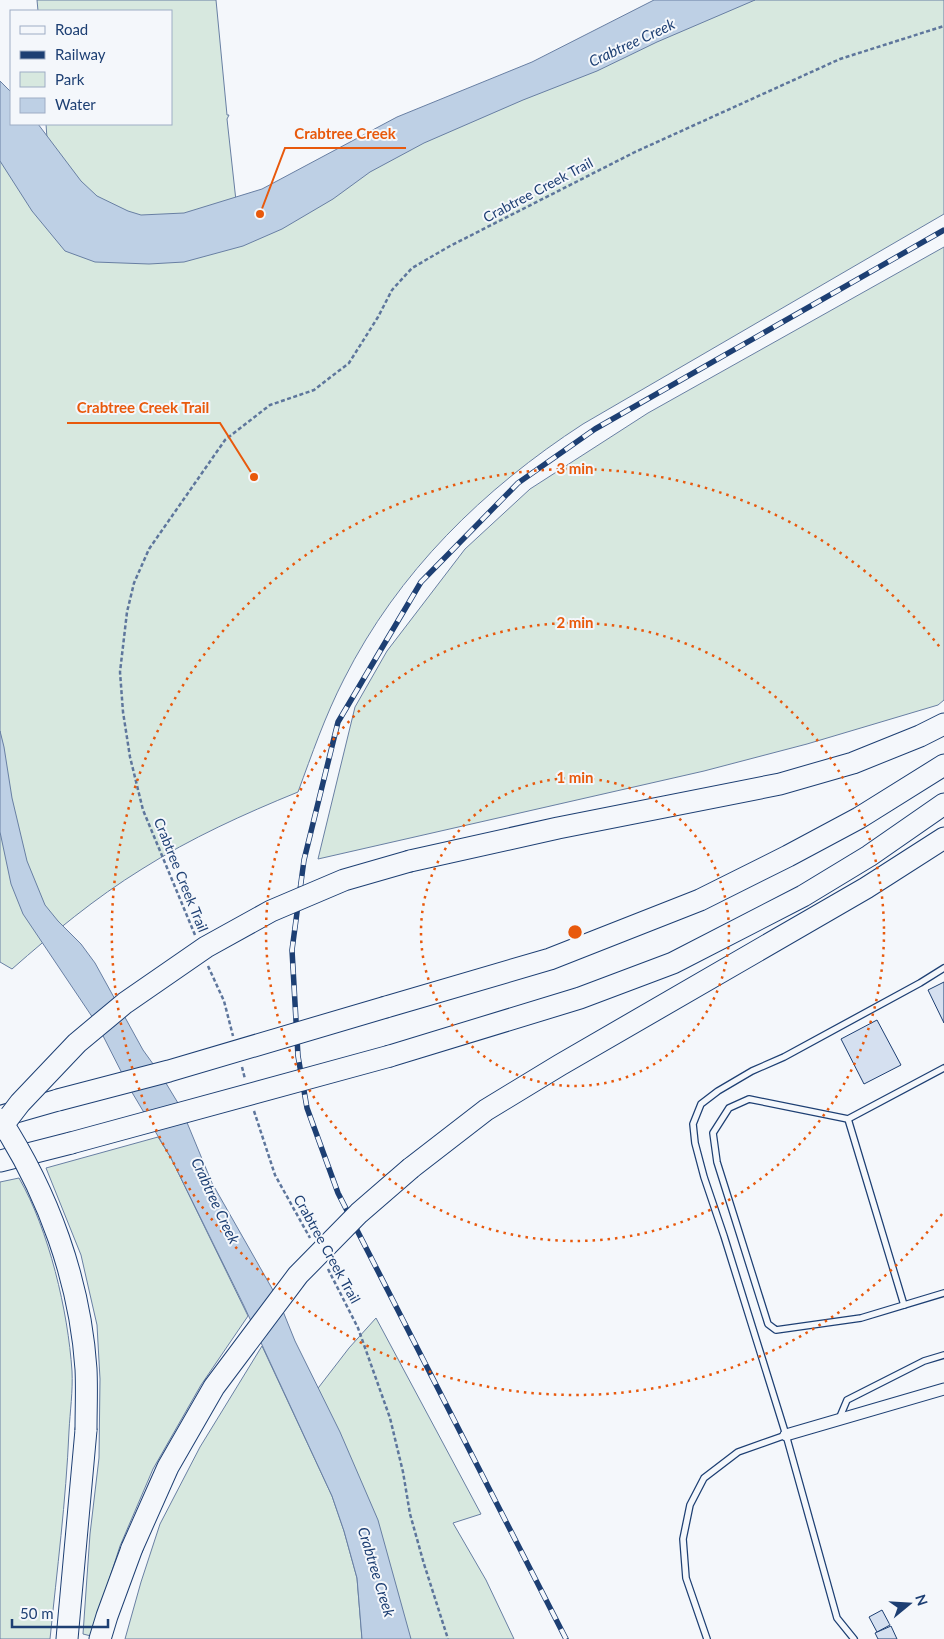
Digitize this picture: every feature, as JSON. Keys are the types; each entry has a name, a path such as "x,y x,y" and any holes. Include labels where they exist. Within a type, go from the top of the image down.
{"highway":[{"path":"0,1130 20,1103 77,1043 126,1003 206,946 271,911 344,880 410,861 558,828 780,784 853,763 920,736 944,724"},
{"path":"67,1639 86,1430 85,1361 79,1309 65,1255 40,1189 0,1117 169,1071 550,959 700,900 859,818 944,764"},
{"path":"0,1161 390,1056 580,998 673,963 803,896 869,856 944,804"},
{"path":"100,1639 106,1616 132,1548 168,1467 214,1387 298,1275 359,1213 411,1168 494,1105 866,888 944,838"}],"street":[{"path":"786,1436 944,1389"}],"lane":[{"path":"854,1639 837,1618 786,1436 704,1178 695,1143 693,1124 701,1104 718,1091 752,1071 792,1052 920,983 944,968"},
{"path":"944,1068 848,1119 749,1099 729,1108 713,1133 717,1162 768,1324 776,1330 861,1318 944,1293"},
{"path":"848,1119 904,1305"},
{"path":"839,1420 847,1400 924,1361 944,1355"},
{"path":"706,1639 686,1578 683,1539 690,1505 704,1478 738,1452 786,1436"}],"path":[{"name":"Crabtree Creek Trail","path":"198,942 143,810 130,757 120,672 127,612 134,583 148,549 225,440 270,405 314,390 349,363 378,317 392,290 412,268 606,166 814,70 840,59 944,26"},
{"path":"205,959 224,1001 234,1038"},
{"path":"242,1066 247,1085"},
{"name":"Crabtree Creek Trail","path":"252,1103 275,1175 313,1242"},
{"name":"Crabtree Creek Trail","path":"327,1268 358,1328 390,1418 403,1472 410,1514 448,1639"}],"green space":[{"path":"37,0 216,0 238,219 708,0 944,0 944,214 583,424 511,476 446,536 417,568 390,603 366,640 337,693 298,792 218,827 142,869 75,916 12,969 0,962 0,88 10,125 50,182 46,125 172,125 172,10 38,10"},
{"path":"944,247 944,700 938,705 807,744 704,771 318,859 355,707 387,651 465,549 530,489 648,413"},
{"path":"158,1137 171,1158 248,1316 201,1385 153,1469 120,1546 91,1636 83,1634 90,1534 99,1458 100,1379 97,1325 81,1255 46,1168"},
{"path":"19,1178 30,1199 48,1246 66,1323 72,1371 66,1483 50,1639 0,1639 0,1182"},
{"path":"376,1318 481,1514 453,1523 486,1580 514,1639 392,1639 312,1396 349,1348"},
{"path":"262,1346 332,1496 344,1531 357,1578 362,1639 125,1639 160,1524 200,1447"}],"water":[{"path":"654,0 755,0 657,42 597,71 523,100 424,143 370,172 333,199 282,229 243,246 184,262 149,264 95,262 65,251 32,211 0,161 0,81 10,91 10,125 39,125 81,181 97,196 141,215 184,213 262,189 397,117 532,62"},
{"path":"0,731 12,798 27,861 45,905 81,944 95,963 143,1050 181,1108 212,1183 278,1299 295,1341 340,1432 378,1520 411,1639 362,1639 357,1578 332,1496 244,1306 171,1158 130,1089 97,1024 23,914 11,884 0,832"}],"building":[{"path":"944,982 944,1023 928,990"},
{"path":"877,1020 901,1065 864,1084 841,1039"},
{"path":"882,1610 890,1625 877,1632 869,1617"},
{"path":"891,1626 897,1639 878,1639 875,1633"}],"railway":[{"path":"566,1639 338,1193 307,1108 298,1056 292,950 304,860 338,722 421,582 518,483 595,429 944,230"}],"place":[{"name":"Crabtree Creek","path":"260,214"},
{"name":"Crabtree Creek Trail","path":"254,477"}]}
